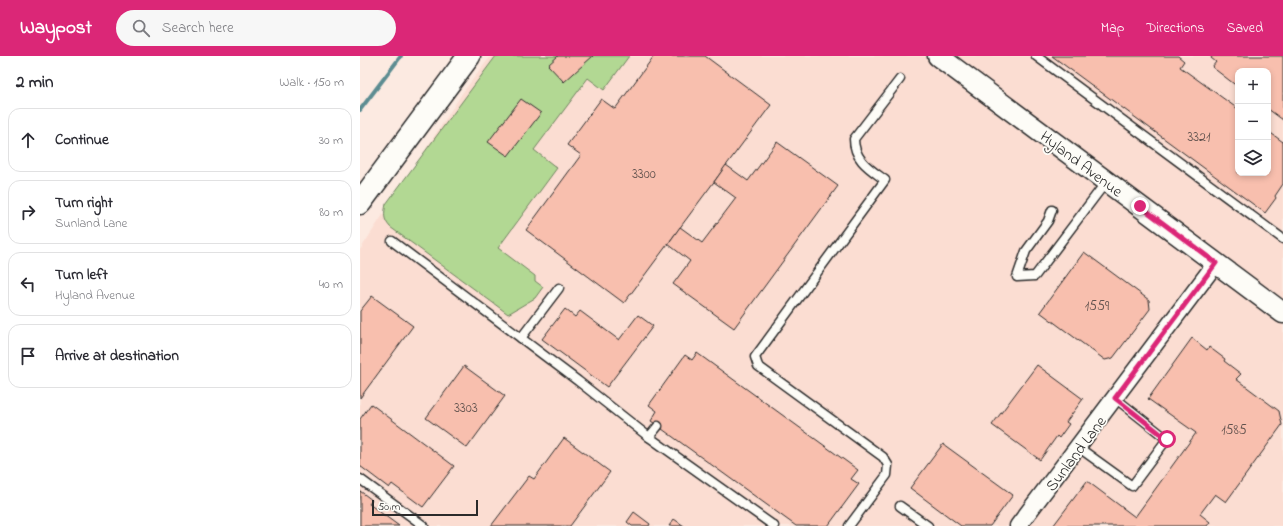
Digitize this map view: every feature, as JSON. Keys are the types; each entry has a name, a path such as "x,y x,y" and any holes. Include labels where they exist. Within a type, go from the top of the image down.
{"main road":[{"path":"360,203 469,56"}],"street":[{"name":"Hyland Avenue","path":"938,56 1283,313"},
{"name":"Sunland Lane","path":"1018,526 1216,263"}],"lane":[{"path":"1036,56 1283,239"},
{"path":"849,526 887,475 888,465 883,457 758,366 756,357 885,180 862,163 854,148 854,139 900,79"},
{"path":"1052,210 1048,221 1026,251 1017,277 1035,276 1106,181"},
{"path":"392,241 578,381 649,437 774,526"},
{"path":"521,338 559,288"},
{"path":"1078,447 1132,486 1145,469 1167,439 1115,398"},
{"path":"649,437 658,426"},
{"path":"360,479 424,526"},
{"path":"900,506 928,526"}],"shaded area":[{"path":"491,56 1283,56 1283,526 360,526 360,250 463,92"}],"green space":[{"path":"496,56 629,56 604,90 588,78 534,150 557,168 498,248 535,276 535,281 543,287 535,298 508,314 390,227 385,216 386,204"}],"building":[{"path":"558,56 593,56 564,82 548,65"},
{"path":"654,56 705,56 771,105 624,303 526,230 581,155 567,145 601,99 615,109"},
{"path":"1052,56 1178,56 1184,61 1180,67 1235,107 1235,176 1271,176 1271,133 1283,142 1283,184 1275,196 1276,198 1265,213"},
{"path":"1212,56 1283,56 1283,120 1271,111 1271,68 1235,68 1235,85 1212,67 1216,62 1211,58"},
{"path":"521,99 541,113 508,156 488,142"},
{"path":"777,142 838,186 734,328 673,284 690,261 668,244 680,227 702,243 736,198 714,182 726,165 748,181"},
{"path":"1084,252 1149,300 1150,309 1113,358 1105,360 1040,312"},
{"path":"372,296 413,326 360,398 360,311"},
{"path":"565,309 575,317 580,311 619,340 638,315 653,326 607,387 542,339"},
{"path":"1192,338 1207,350 1209,347 1241,374 1236,379 1279,411 1282,425 1226,502 1215,494 1200,514 1210,522 1207,526 1053,526 1087,481 1135,517 1196,433 1148,399"},
{"path":"697,353 858,470 851,479 859,484 828,526 796,526 651,421 657,411 649,405 685,355 692,360"},
{"path":"1037,365 1083,399 1066,422 1069,424 1059,438 1057,436 1040,460 992,425"},
{"path":"464,366 505,396 467,448 426,418"},
{"path":"371,404 454,466 423,507 392,484 389,488 360,466 360,419"},
{"path":"564,438 610,472 570,526 491,526 529,476 534,479"},
{"path":"943,444 1013,495 990,526 961,526 910,488"},
{"path":"360,491 372,500 369,504 399,526 360,526"},
{"path":"634,512 650,524 649,526 632,526 627,522"},
{"path":"674,519 684,526 669,526"}],"waterway":[{"path":"360,110 401,56"}],"route":[{"path":"1140,206 1216,263 1115,398 1167,439"}]}
